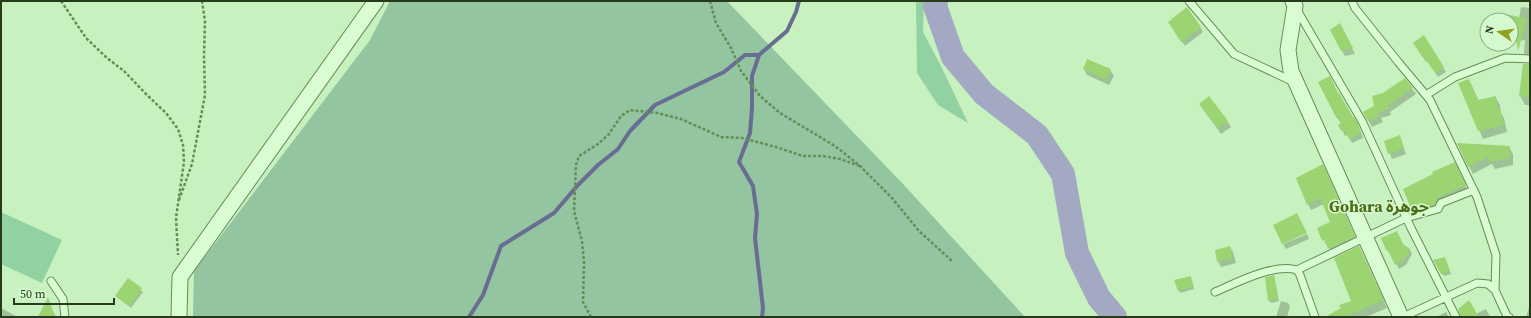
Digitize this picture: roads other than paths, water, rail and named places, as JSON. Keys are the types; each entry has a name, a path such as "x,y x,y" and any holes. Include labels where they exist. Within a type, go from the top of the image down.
{"street":[{"path":"180,317 180,277 376,1"},
{"path":"1294,4 1288,50 1291,71 1402,317"}],"lane":[{"path":"1188,1 1234,54 1297,84"},
{"path":"1352,1 1360,14 1430,100 1474,190 1496,255 1495,290"},
{"path":"1294,4 1362,121 1406,218 1456,317"},
{"path":"1426,95 1455,77 1505,58 1530,59"},
{"path":"1215,292 1257,273 1291,268 1297,270 1406,218 1438,209 1440,203 1474,190"},
{"path":"1297,270 1315,317"},
{"path":"51,280 63,299 65,317"},
{"path":"1402,317 1478,283 1488,284 1495,290 1507,316 1509,317"}],"waterway":[{"path":"762,317 763,308 755,238 757,214 753,186 739,162 750,133 752,76 759,55 787,31 796,12 799,1"},
{"name":"Gohara جوهرة","path":"936,1 935,6 953,57 984,94 1037,135 1063,174 1077,253 1099,298 1115,317"},
{"path":"469,317 483,295 501,246 554,213 578,185 598,165 618,149 630,131 655,105 724,72 745,55 759,55"}],"district":[{"name":"Gohara جوهرة","path":"1379,206"}]}
